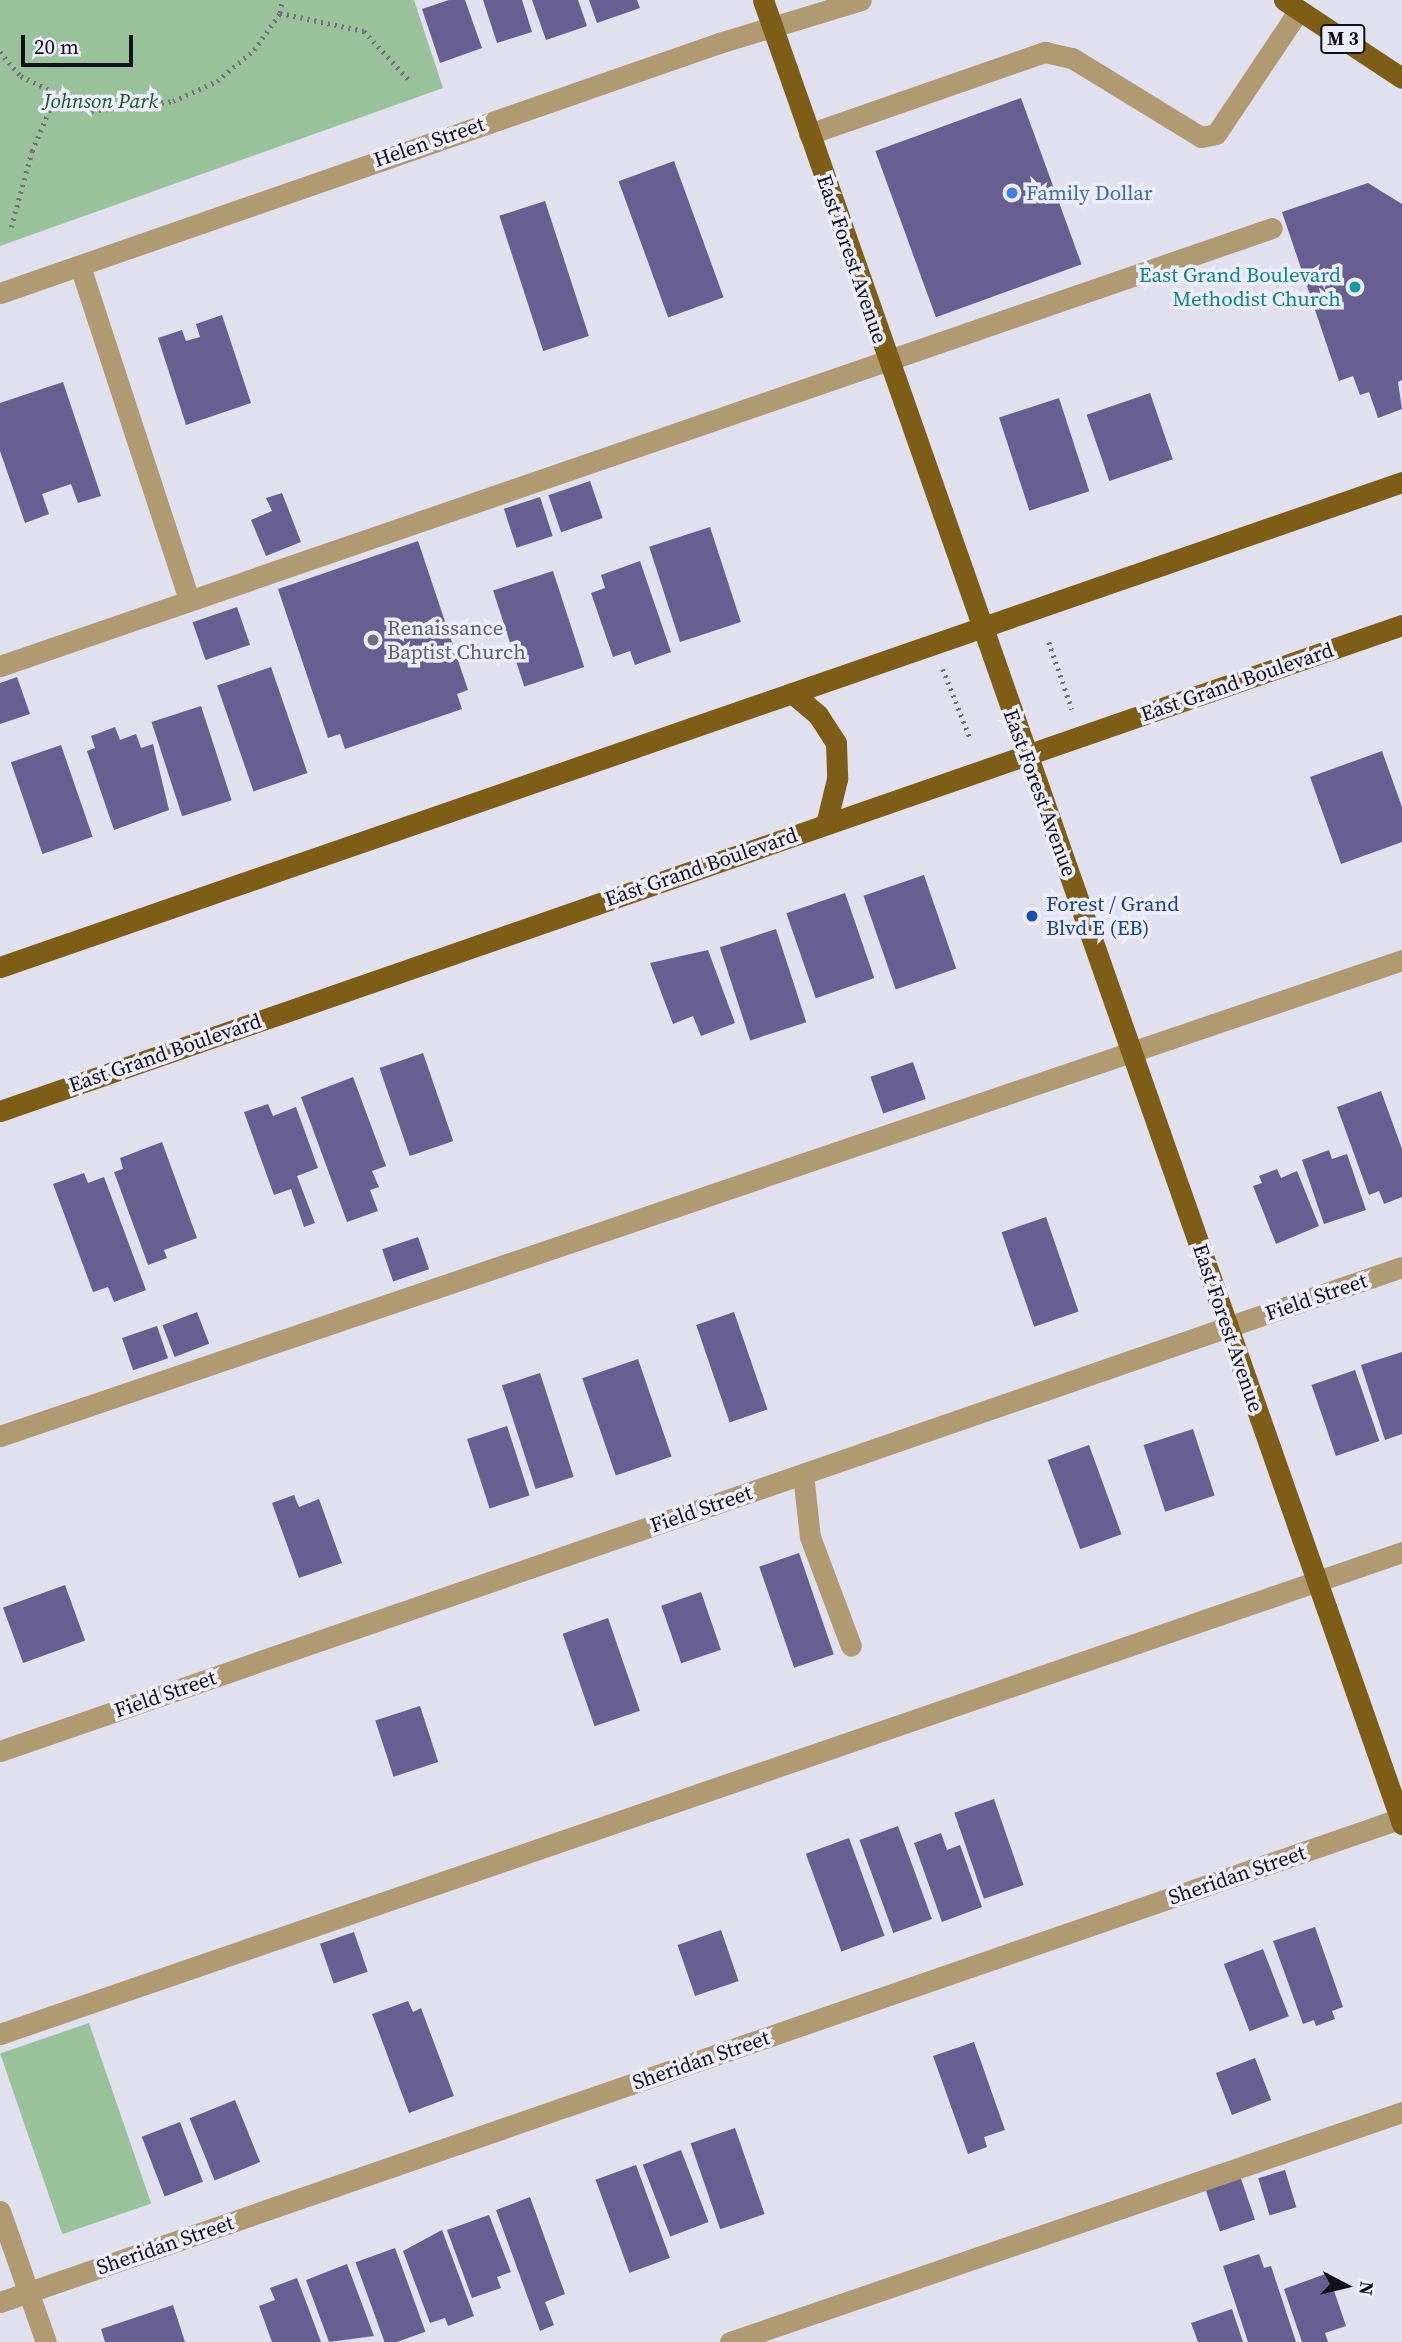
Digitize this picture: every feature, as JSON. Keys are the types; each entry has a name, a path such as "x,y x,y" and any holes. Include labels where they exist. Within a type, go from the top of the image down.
{"main road":[{"name":"East Forest Avenue","path":"763,0 980,629 1027,754 1401,1820"},
{"name":"M 3","path":"1292,5 1402,78"},
{"path":"0,967 1402,482"},
{"name":"East Grand Boulevard","path":"0,1111 1402,625"},
{"path":"792,693 818,715 836,743 837,779 826,824"}],"street":[{"name":"Helen Street","path":"0,293 771,25 861,0"},
{"path":"809,134 1045,52 1072,58 1202,137 1216,134 1292,5"},
{"path":"0,666 887,358 1272,229"},
{"path":"80,266 189,599"},
{"path":"0,1436 1402,960"},
{"name":"Field Street","path":"0,1751 1402,1267"},
{"path":"803,1474 810,1537 851,1646"},
{"path":"0,2034 1402,1552"},
{"name":"Sheridan Street","path":"0,2302 1401,1820"},
{"path":"730,2342 1402,2112"},
{"path":"0,2211 46,2342"}],"path":[{"path":"0,52 21,76 92,111 173,101 217,81 254,50 279,13 282,0"},
{"path":"279,13 365,31 409,80"},
{"path":"11,228 32,150 56,94"},
{"path":"1049,642 1072,709"},
{"path":"943,669 971,740"}],"green space":[{"name":"Johnson Park","path":"0,0 414,0 443,88 0,246"},
{"path":"89,2023 151,2204 62,2234 0,2054"}],"building":[{"path":"449,0 465,0 482,48 440,63 422,9"},
{"path":"483,0 522,0 532,32 497,43"},
{"path":"532,0 578,0 587,26 546,40"},
{"path":"589,0 637,0 640,8 597,23"},
{"path":"1021,98 1082,264 936,317 875,151"},
{"path":"674,161 724,297 668,317 619,181"},
{"name":"East Grand Boulevard Methodist Church","path":"1368,183 1402,204 1402,380 1398,382 1402,409 1378,418 1369,392 1360,395 1353,376 1339,381 1282,212"},
{"path":"545,201 589,336 543,351 499,216"},
{"path":"222,315 251,403 186,425 158,338 182,330 186,341 200,337 196,324"},
{"path":"63,382 101,496 78,503 71,484 42,494 49,514 25,523 0,451 0,403"},
{"path":"1150,393 1173,459 1109,481 1087,415"},
{"path":"1059,398 1089,491 1029,511 999,417"},
{"path":"590,481 603,518 561,532 548,495"},
{"path":"282,493 301,542 266,556 251,520 272,511 266,498"},
{"path":"540,497 553,536 517,548 504,509"},
{"path":"710,527 741,622 680,642 649,547"},
{"name":"Renaissance Baptist Church","path":"418,541 468,690 457,694 462,709 345,749 340,734 328,738 278,589"},
{"path":"640,561 671,652 635,665 630,651 613,657 591,593 605,588 601,575"},
{"path":"553,571 584,667 524,687 493,590"},
{"path":"237,607 250,645 206,660 193,622"},
{"path":"271,667 307,773 254,791 217,686"},
{"path":"17,677 30,714 0,724 0,683"},
{"path":"201,706 232,800 182,816 152,722"},
{"path":"115,727 120,740 136,734 141,748 153,744 169,810 114,830 87,751 95,748 91,736"},
{"path":"61,745 93,837 42,854 11,762"},
{"path":"1382,751 1402,807 1402,842 1341,864 1310,777"},
{"path":"924,875 956,969 896,989 863,896"},
{"path":"845,893 874,978 816,998 786,913"},
{"path":"776,929 806,1022 750,1040 720,947"},
{"path":"708,950 735,1023 701,1036 693,1016 673,1024 650,963"},
{"path":"423,1053 453,1141 410,1156 380,1068"},
{"path":"913,1062 926,1099 883,1114 870,1077"},
{"path":"353,1077 386,1166 372,1171 379,1187 370,1190 378,1211 347,1222 301,1097"},
{"path":"1381,1091 1402,1149 1402,1197 1384,1204 1379,1191 1369,1195 1337,1107"},
{"path":"268,1104 273,1116 296,1107 318,1168 297,1176 315,1223 304,1227 291,1189 274,1195 244,1112"},
{"path":"162,1142 197,1238 164,1250 167,1258 148,1265 114,1172 123,1169 120,1158"},
{"path":"1329,1150 1332,1159 1347,1154 1366,1210 1324,1224 1302,1160"},
{"path":"1277,1169 1281,1178 1297,1171 1319,1226 1276,1244 1253,1186 1262,1183 1259,1176"},
{"path":"84,1173 88,1183 104,1177 146,1290 114,1302 108,1287 93,1292 53,1184"},
{"path":"1046,1217 1079,1312 1034,1327 1002,1232"},
{"path":"418,1237 429,1269 393,1282 382,1249"},
{"path":"197,1312 209,1344 175,1357 162,1325"},
{"path":"734,1312 768,1409 730,1422 696,1325"},
{"path":"157,1326 168,1358 133,1370 122,1338"},
{"path":"1402,1352 1402,1434 1385,1440 1361,1365"},
{"path":"638,1359 672,1456 616,1476 582,1378"},
{"path":"1355,1370 1379,1441 1336,1456 1312,1385"},
{"path":"540,1373 574,1477 536,1489 502,1385"},
{"path":"507,1426 530,1495 490,1508 467,1439"},
{"path":"1193,1429 1215,1496 1165,1512 1144,1445"},
{"path":"1089,1445 1121,1534 1080,1549 1048,1460"},
{"path":"294,1495 299,1507 319,1499 342,1563 299,1578 272,1503"},
{"path":"799,1553 834,1654 794,1668 759,1567"},
{"path":"65,1585 85,1640 23,1663 3,1608"},
{"path":"701,1592 721,1650 681,1663 661,1606"},
{"path":"608,1618 640,1711 595,1726 563,1634"},
{"path":"420,1706 438,1762 394,1777 375,1721"},
{"path":"994,1799 1024,1885 984,1899 954,1813"},
{"path":"898,1826 932,1919 893,1933 859,1840"},
{"path":"941,1833 947,1850 960,1845 982,1907 942,1922 914,1843"},
{"path":"849,1838 885,1936 841,1951 806,1854"},
{"path":"1315,1927 1343,2007 1332,2011 1335,2019 1316,2026 1314,2020 1303,2024 1273,1941"},
{"path":"721,1930 739,1981 695,1996 678,1945"},
{"path":"354,1932 368,1972 334,1983 320,1944"},
{"path":"1263,1949 1289,2016 1250,2031 1224,1964"},
{"path":"408,2001 413,2012 421,2008 454,2096 409,2113 372,2014"},
{"path":"974,2042 1005,2130 984,2137 987,2147 968,2154 933,2056"},
{"path":"1255,2058 1271,2100 1232,2115 1216,2073"},
{"path":"235,2100 260,2162 215,2180 190,2118"},
{"path":"180,2122 203,2182 165,2196 142,2137"},
{"path":"735,2128 765,2214 720,2229 691,2143"},
{"path":"681,2150 709,2222 670,2237 643,2165"},
{"path":"636,2165 670,2258 629,2273 596,2180"},
{"path":"1285,2170 1296,2207 1270,2215 1258,2178"},
{"path":"1240,2176 1255,2219 1220,2232 1205,2188"},
{"path":"530,2197 565,2294 545,2302 554,2325 540,2331 496,2210"},
{"path":"489,2215 511,2272 497,2277 501,2288 472,2298 447,2230"},
{"path":"442,2230 474,2316 448,2326 445,2318 430,2323 403,2251"},
{"path":"395,2248 425,2332 397,2342 385,2342 356,2262"},
{"path":"1259,2254 1264,2268 1271,2266 1296,2342 1248,2342 1223,2266"},
{"path":"347,2264 374,2336 329,2342 306,2280"},
{"path":"1328,2273 1346,2326 1325,2333 1328,2342 1302,2342 1284,2289"},
{"path":"297,2278 321,2342 272,2342 259,2306 275,2300 270,2288"},
{"path":"173,2305 185,2342 105,2342 101,2329"},
{"path":"1232,2309 1243,2342 1198,2342 1191,2323"}],"place":[{"name":"Family Dollar","path":"1012,193"},
{"name":"East Grand Boulevard Methodist Church","path":"1355,287"},
{"name":"Renaissance Baptist Church","path":"373,640"},
{"name":"Forest / Grand Blvd E (EB)","path":"1032,916"}]}
